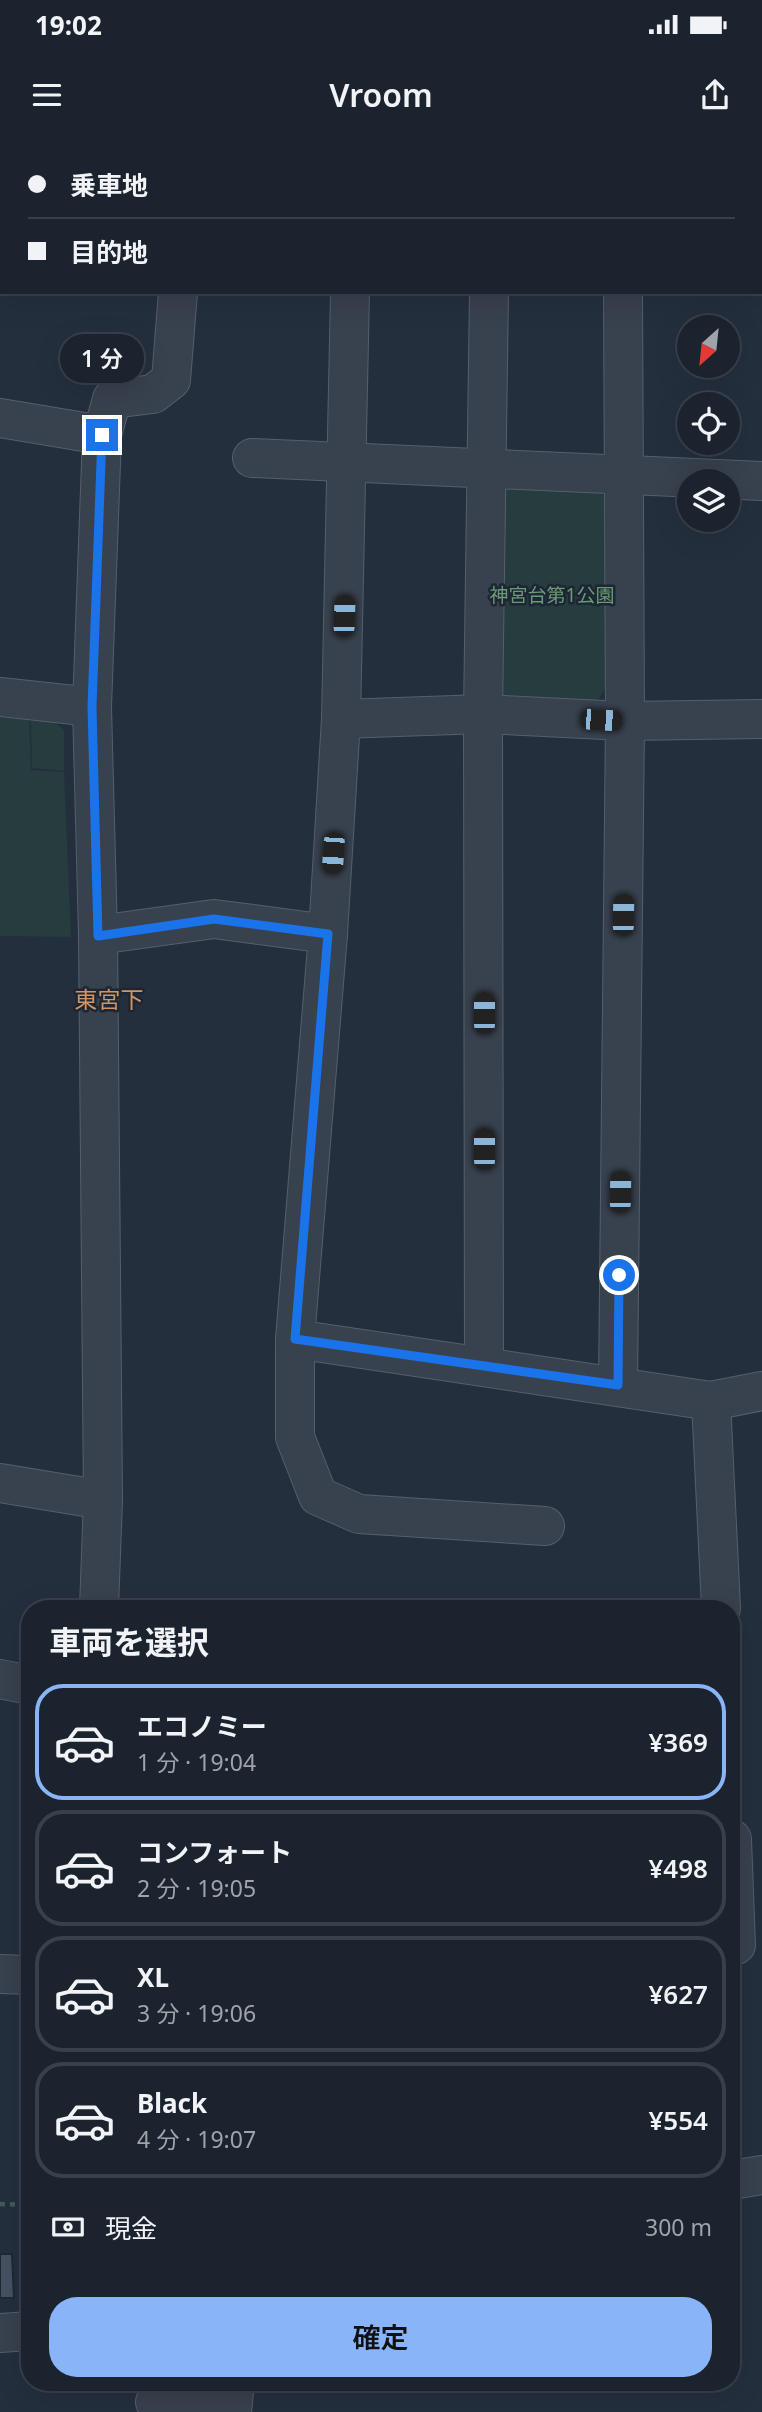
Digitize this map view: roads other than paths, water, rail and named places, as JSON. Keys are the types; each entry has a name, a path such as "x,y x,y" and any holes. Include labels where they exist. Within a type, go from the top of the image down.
{"street":[{"path":"99,1600 103,1500 98,936 92,707 102,435 112,399 153,394 171,380 178,294"},
{"path":"350,294 349,463 341,719 328,934 295,1339 295,1437 318,1496 359,1514 545,1526"},
{"path":"484,1367 483,714 489,294"},
{"path":"618,1385 625,721 623,294"},
{"path":"0,418 102,435"},
{"path":"252,458 762,481"},
{"path":"0,697 92,707"},
{"path":"762,702 762,742"},
{"path":"341,719 483,714 625,721 762,719"},
{"path":"98,936 214,919 328,934"},
{"path":"295,1339 618,1385 711,1401 762,1391"},
{"path":"711,1401 721,1600"},
{"path":"0,1483 103,1500"},
{"path":"0,1679 21,1683"},
{"path":"740,1912 743,1940"},
{"path":"0,1974 21,1975"},
{"path":"740,2179 762,2175"},
{"path":"0,2333 21,2332"},
{"path":"154,2399 234,2392 232,2412"}],"district":[{"name":"東宮下","path":"109,999"}],"park label":[{"name":"神宮台第1公園","path":"552,595"}]}
